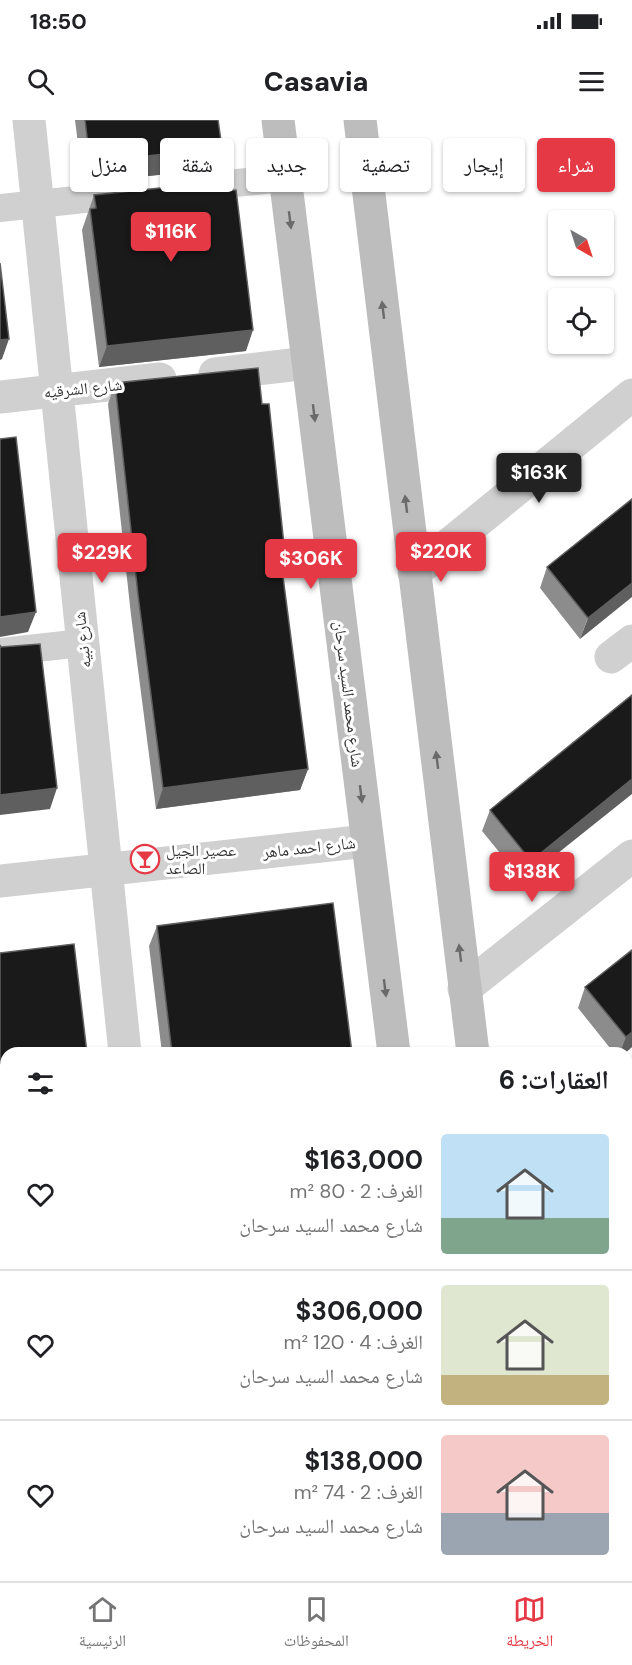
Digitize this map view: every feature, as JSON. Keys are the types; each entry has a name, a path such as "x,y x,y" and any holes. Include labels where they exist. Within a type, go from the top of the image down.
{"street":[{"name":"شارع نبيه","path":"29,120 124,1047"},
{"name":"شارع محمد السيد سرحان","path":"278,120 280,138"},
{"path":"360,120 472,1047"},
{"name":"شارع محمد السيد سرحان","path":"287,192 393,1047"},
{"name":"شارع الشرقيه","path":"0,397 308,363"},
{"path":"414,573 632,395"},
{"name":"شارع احمد ماهر","path":"0,881 367,841"},
{"path":"464,989 632,856"}],"lane":[{"path":"0,208 246,182"},
{"path":"0,652 82,643"}],"building":[{"path":"85,120 218,120 221,138 160,138 160,155 148,156 148,138 87,138"},
{"path":"160,188 160,192 234,192 236,190 253,330 107,346 90,209 96,208 94,195 148,192 148,189"},
{"path":"0,263 9,339 0,340"},
{"path":"258,368 262,404 269,404 284,545 279,546 308,769 163,788 138,595 115,383"},
{"path":"16,437 36,612 0,617 0,439"},
{"path":"632,499 632,583 588,618 547,567"},
{"path":"40,644 57,788 0,795 0,645 1,647"},
{"path":"632,695 632,779 531,861 490,810"},
{"path":"333,903 351,1047 171,1047 157,926"},
{"path":"74,944 86,1047 0,1047 0,953"},
{"path":"632,950 632,1032 626,1037 585,987"}],"place":[{"name":"عصير الجيل الصاعد","path":"145,859"}]}
